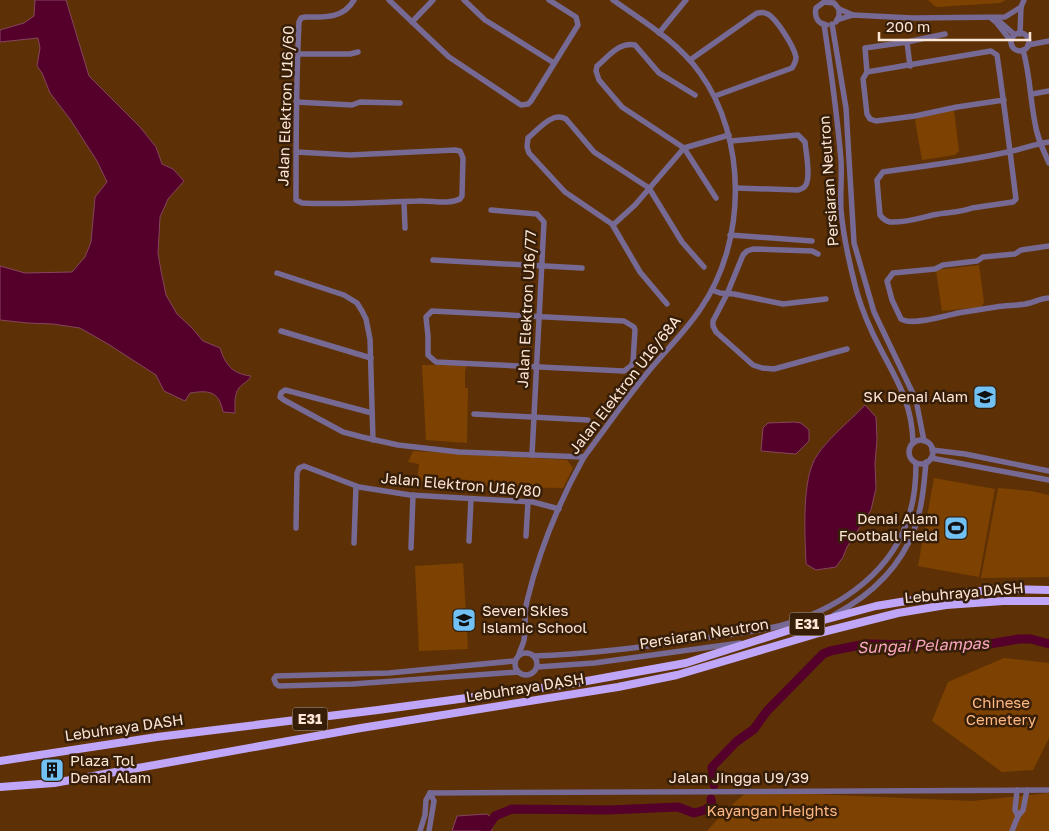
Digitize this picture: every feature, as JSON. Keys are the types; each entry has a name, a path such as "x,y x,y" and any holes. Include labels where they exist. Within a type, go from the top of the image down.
{"highway":[{"name":"Lebuhraya DASH","path":"0,761 157,737 570,684 686,663 805,625 876,606 943,595 990,590 1049,590"},
{"name":"Lebuhraya DASH","path":"0,787 54,783 361,728 570,695 677,675 819,633 898,613 946,605 1003,601 1049,601"}],"street":[{"name":"Jalan Elektron U16/60","path":"354,0 347,10 333,16 301,18 299,22 296,102 296,200 302,203 349,204 404,202"},
{"path":"389,0 454,61 517,104 524,105 531,101 577,29 578,21 549,0"},
{"path":"412,22 434,0"},
{"path":"464,0 485,20 554,63"},
{"path":"659,33 686,0"},
{"path":"1024,0 1021,7 1014,48 1018,50 1049,41"},
{"name":"Jalan Elektron U16/68A","path":"524,640 527,604 536,568 558,508 584,457 646,374 701,309 712,290 724,259 730,235 736,188 730,138 715,96 690,60 659,33 616,1"},
{"path":"853,15 832,24 824,24 820,23 815,12 818,2 830,1 839,9 853,15 912,18 939,16 990,18 1010,15 1021,7"},
{"path":"838,20 839,9"},
{"path":"690,60 757,14 764,12 771,16 782,30 796,56 795,64 792,68 715,96"},
{"path":"990,18 1015,36 1027,38 1026,47 1034,122 1040,143 1049,163"},
{"name":"Persiaran Neutron","path":"824,24 837,108 842,176 841,208 846,246 861,304 873,334 898,380 906,401 910,415 913,444"},
{"name":"Persiaran Neutron","path":"832,24 846,108 854,243 874,312 916,400 924,441"},
{"path":"945,34 865,48 867,72 863,79 867,114 870,119 876,121 915,116 1004,100"},
{"path":"907,42 910,66"},
{"path":"695,95 659,73 635,45 625,44 597,66 598,80 622,108 684,148 716,198"},
{"path":"867,72 991,51 997,55 1004,100 1010,152 1016,199 1013,202 931,215 925,218 890,222 880,216 877,180 883,172 961,162 1010,152 1049,142"},
{"path":"297,54 350,54 358,52"},
{"path":"1032,94 1049,91"},
{"path":"296,102 352,105 360,102 400,103"},
{"path":"667,304 640,272 613,225 565,192 529,153 527,147 528,138 554,117 564,117 594,152 649,188 682,242 704,267"},
{"path":"613,225 635,205 684,148 730,138 798,135 805,142 807,182 798,190 736,188"},
{"path":"296,152 350,155 460,151 462,154 463,173 463,192 460,200 404,202 405,228"},
{"name":"Jalan Elektron U16/77","path":"491,210 534,213 542,218 544,222 532,455"},
{"path":"730,235 812,241"},
{"path":"1049,246 1021,250 1015,254 983,257 977,261 893,273 886,281 901,319 908,322 1030,303 1039,299 1049,298"},
{"path":"818,254 812,252 753,249 747,251 743,255 728,294 712,324 716,332 753,364 762,368 774,368 847,349"},
{"path":"433,260 582,268"},
{"path":"277,273 344,294 357,304 366,319 371,358 372,440"},
{"path":"712,290 783,304 826,299"},
{"path":"432,311 539,316 624,320 634,327 634,348 631,366 624,371 436,362 428,355 426,317 432,311"},
{"path":"281,331 371,358"},
{"path":"372,413 289,390 285,390 280,397 343,432 372,440 410,447 584,457"},
{"path":"474,414 588,420"},
{"path":"929,460 932,450 929,444 924,441 916,441 910,447 909,454 916,463 929,460 1049,480"},
{"path":"932,450 965,454 1049,471"},
{"name":"Persiaran Neutron","path":"537,666 594,664 752,642 786,634 819,623 868,593 897,561 914,530 929,460"},
{"name":"Persiaran Neutron","path":"532,655 593,654 751,632 786,624 833,605 865,583 888,558 896,545 910,514 915,491 916,463"},
{"name":"Jalan Elektron U16/80","path":"296,528 297,473 299,468 304,466 356,486 413,495 542,503 558,508"},
{"path":"354,543 356,486"},
{"path":"411,548 413,495"},
{"path":"469,541 471,498"},
{"path":"526,536 528,502"},
{"path":"518,672 515,669 514,661 519,654 524,640"},
{"path":"514,661 419,671 276,676 274,679 278,686 353,684 518,672 529,675 537,666 524,640"},
{"path":"519,654 524,652 532,655"},
{"path":"1017,790 1015,810 1018,816"},
{"path":"1012,831 1018,816 1023,810 1027,790"},
{"name":"Jalan Jingga U9/39","path":"430,793 1049,790"},
{"path":"420,831 425,815 426,800 430,793"},
{"path":"429,831 434,801 430,793"}],"green space":[{"path":"928,0 1006,0 1000,3 936,7"},
{"path":"954,110 959,151 955,155 922,160 915,120 919,117"},
{"path":"979,265 984,302 982,307 942,311 936,270"},
{"path":"422,365 467,365 465,388 468,388 467,443 426,440"},
{"path":"413,451 567,460 573,468 563,488 502,487 417,481 419,464 408,462"},
{"name":"Denai Alam Football Field","path":"934,478 995,489 979,577 918,566"},
{"path":"998,488 1031,491 1049,495 1049,577 981,578"},
{"path":"463,563 468,649 419,651 415,566"},
{"name":"Chinese Cemetery","path":"1004,658 1049,663 1049,738 1033,770 1002,772 932,721 948,682"},
{"name":"Kayangan Heights","path":"748,791 972,801 1049,793 1049,831 707,831 727,809"}],"shaded area":[{"path":"35,0 66,0 89,76 140,127 156,147 162,164 173,169 184,181 168,199 160,217 158,253 166,295 177,314 203,341 220,348 224,359 230,367 239,373 251,376 237,390 235,413 223,412 216,396 208,392 190,393 185,401 164,391 156,375 80,328 0,320 0,266 25,273 72,272 85,257 91,242 95,197 107,182 97,161 70,119 50,93 37,66 40,48 38,38 0,42 0,30 24,23 34,16"},
{"path":"865,405 876,417 876,488 871,510 836,567 816,570 806,564 805,513 809,473 822,449"},
{"path":"768,423 801,423 809,430 809,441 796,454 761,451 763,428"},
{"path":"487,814 492,818 492,831 452,831 457,816"}],"waterway":[{"name":"Sungai Pelampas","path":"714,785 712,767 736,742 754,729 767,711 823,654 830,651 866,644 978,646 1019,639 1031,639 1049,644"},
{"name":"Sungai Pelampas","path":"485,831 495,816 512,809 608,810 678,807 694,813 705,810 712,805 711,799"}],"place":[{"name":"SK Denai Alam","path":"985,397"},
{"name":"Denai Alam Football Field","path":"956,528"},
{"name":"Seven Skies Islamic School","path":"464,620"},
{"name":"Plaza Tol Denai Alam","path":"52,770"}]}
